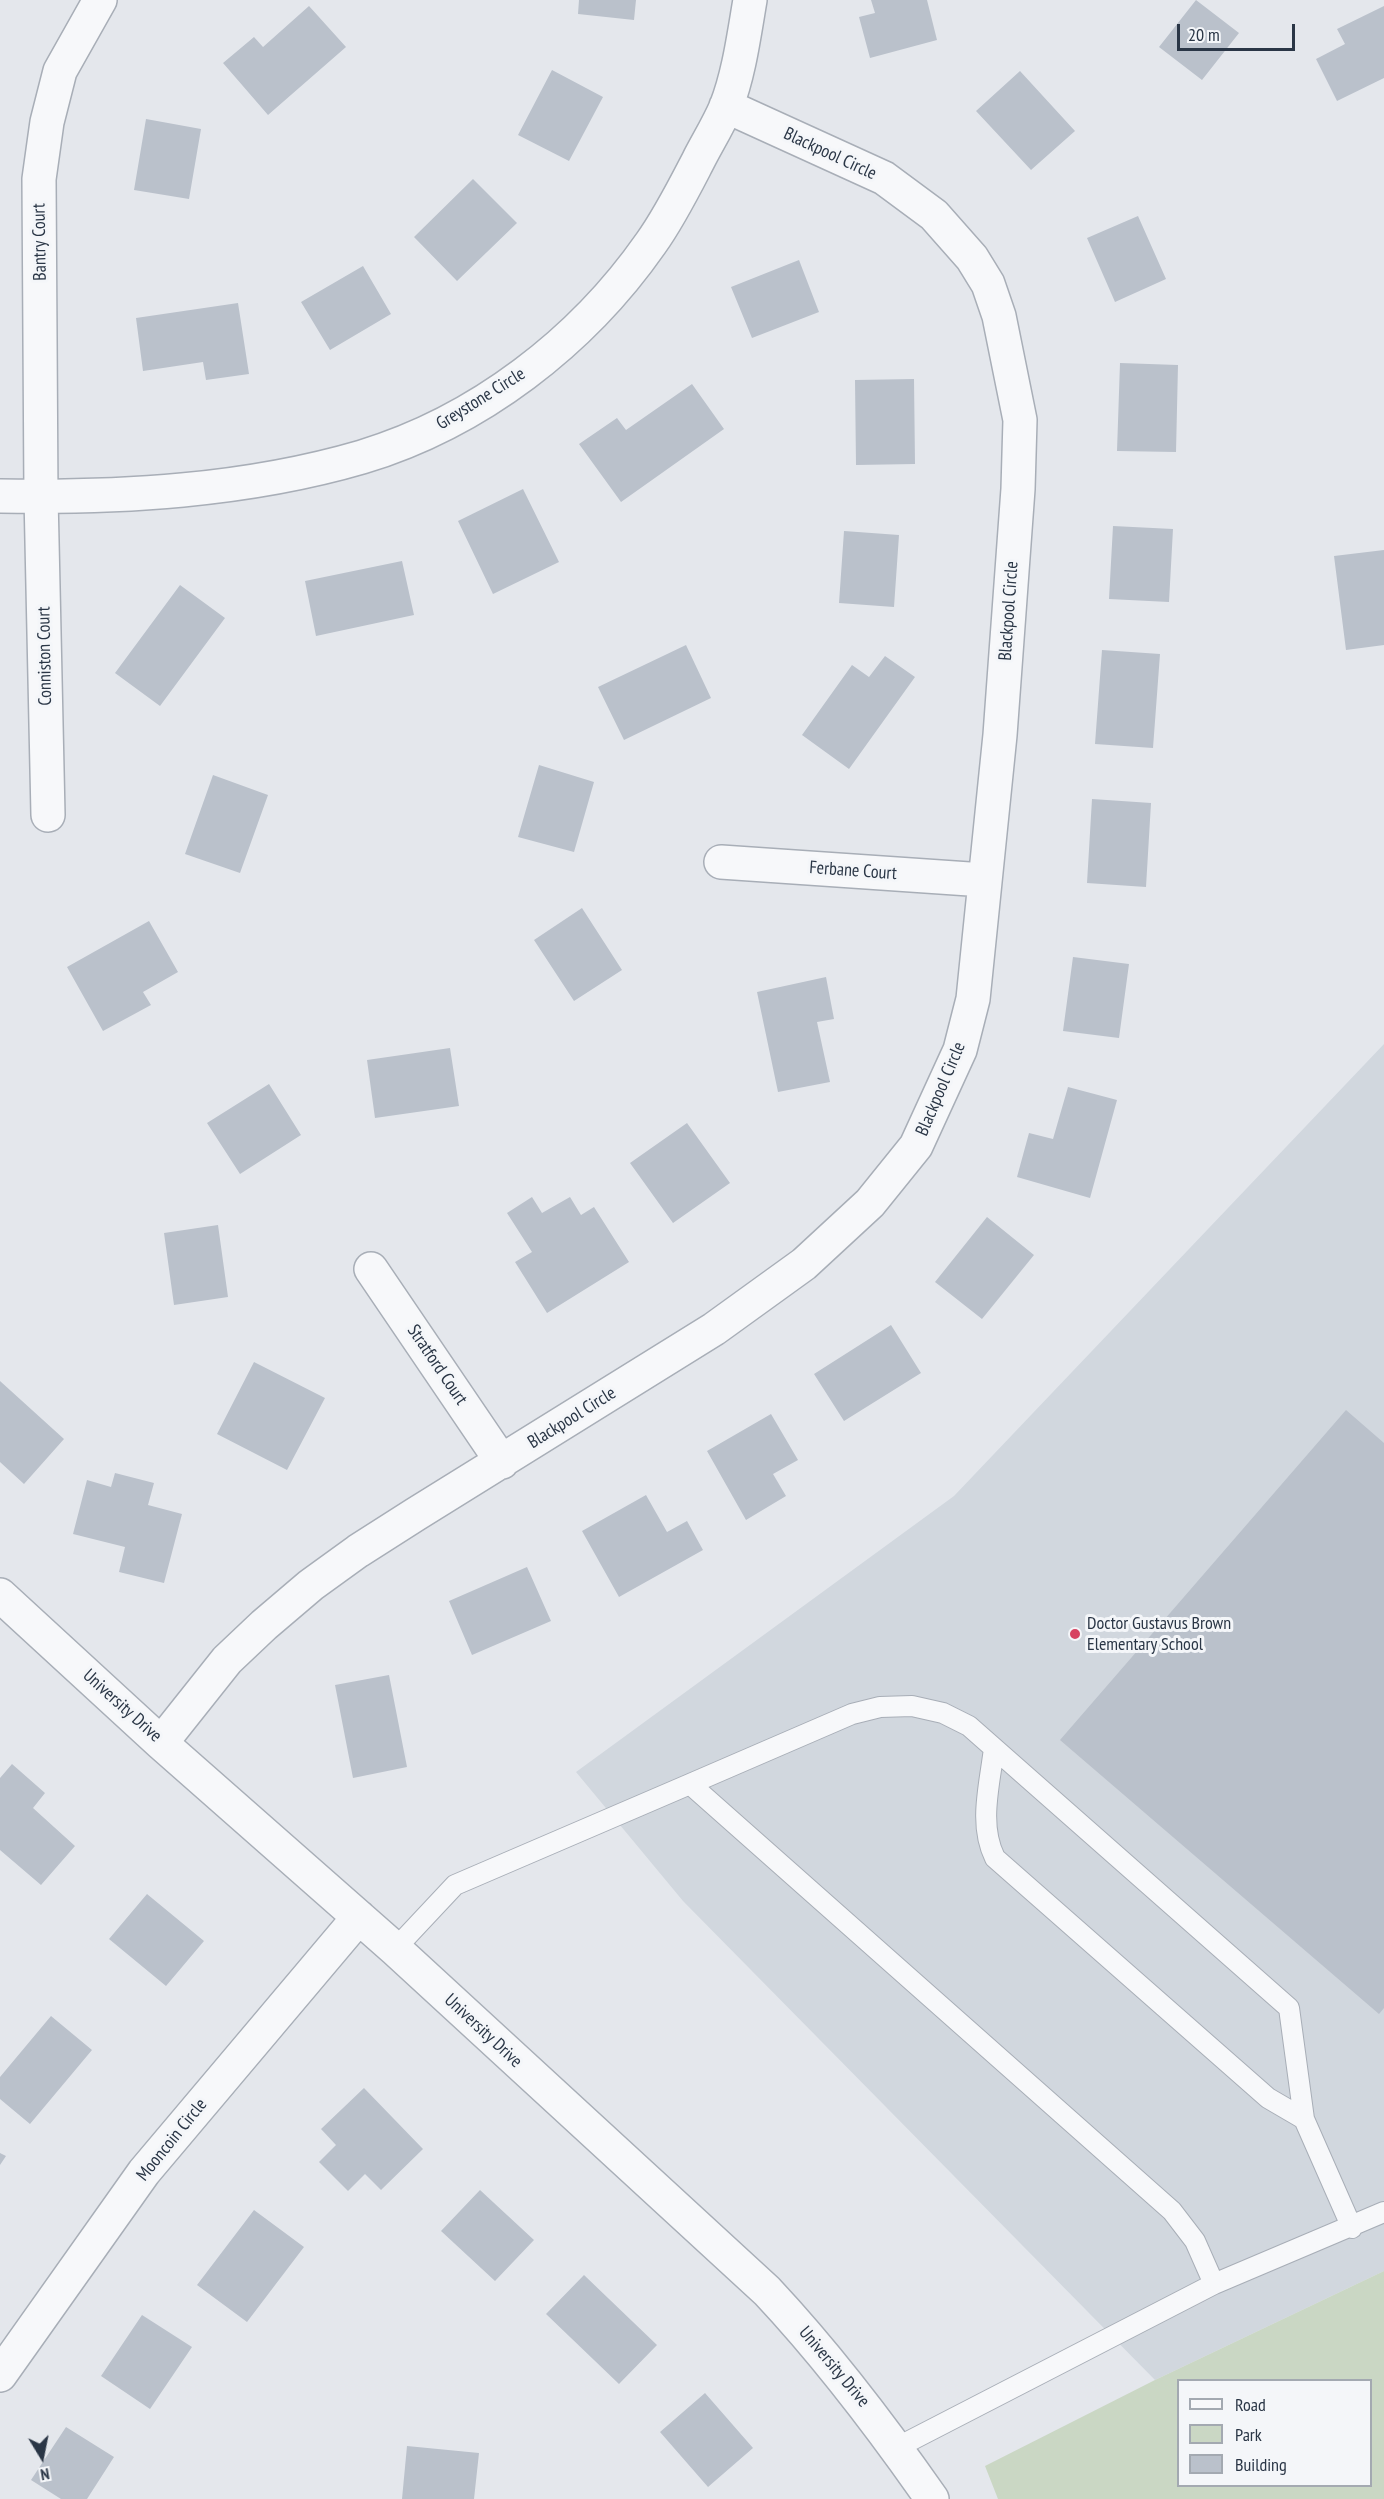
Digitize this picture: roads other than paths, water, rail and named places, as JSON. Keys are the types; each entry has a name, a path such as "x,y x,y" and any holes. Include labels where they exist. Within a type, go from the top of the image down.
{"street":[{"name":"Bantry Court","path":"41,496 39,179 47,122 60,71 100,0"},
{"name":"Greystone Circle","path":"0,496 134,492 271,478 363,456 415,437 455,418 546,357 581,327 652,243 726,106 750,0"},
{"name":"Blackpool Circle","path":"161,1743 227,1660 311,1585 358,1551 714,1329 804,1264 870,1203 916,1146 960,1050 973,999 1000,735 1019,455 1020,420 999,316 988,284 972,258 934,215 885,178 726,106"},
{"name":"Conniston Court","path":"41,496 48,815"},
{"name":"Ferbane Court","path":"721,862 984,880"},
{"name":"Stratford Court","path":"371,1269 502,1462"},
{"name":"University Drive","path":"0,1595 161,1743 395,1949 767,2291 816,2343 932,2499"},
{"name":"Mooncoin Circle","path":"0,2375 144,2172 359,1917"}],"lane":[{"path":"395,1949 455,1885 852,1714 880,1707 912,1706 943,1713 969,1726 1289,2008 1304,2119 1352,2228"},
{"path":"994,1748 986,1825 987,1842 995,1858 1268,2098 1304,2119"},
{"path":"690,1784 1172,2211 1195,2241 1214,2284"},
{"path":"896,2448 1214,2284 1352,2228 1384,2212"}],"place":[{"name":"Doctor Gustavus Brown Elementary School","path":"1075,1634"}]}
